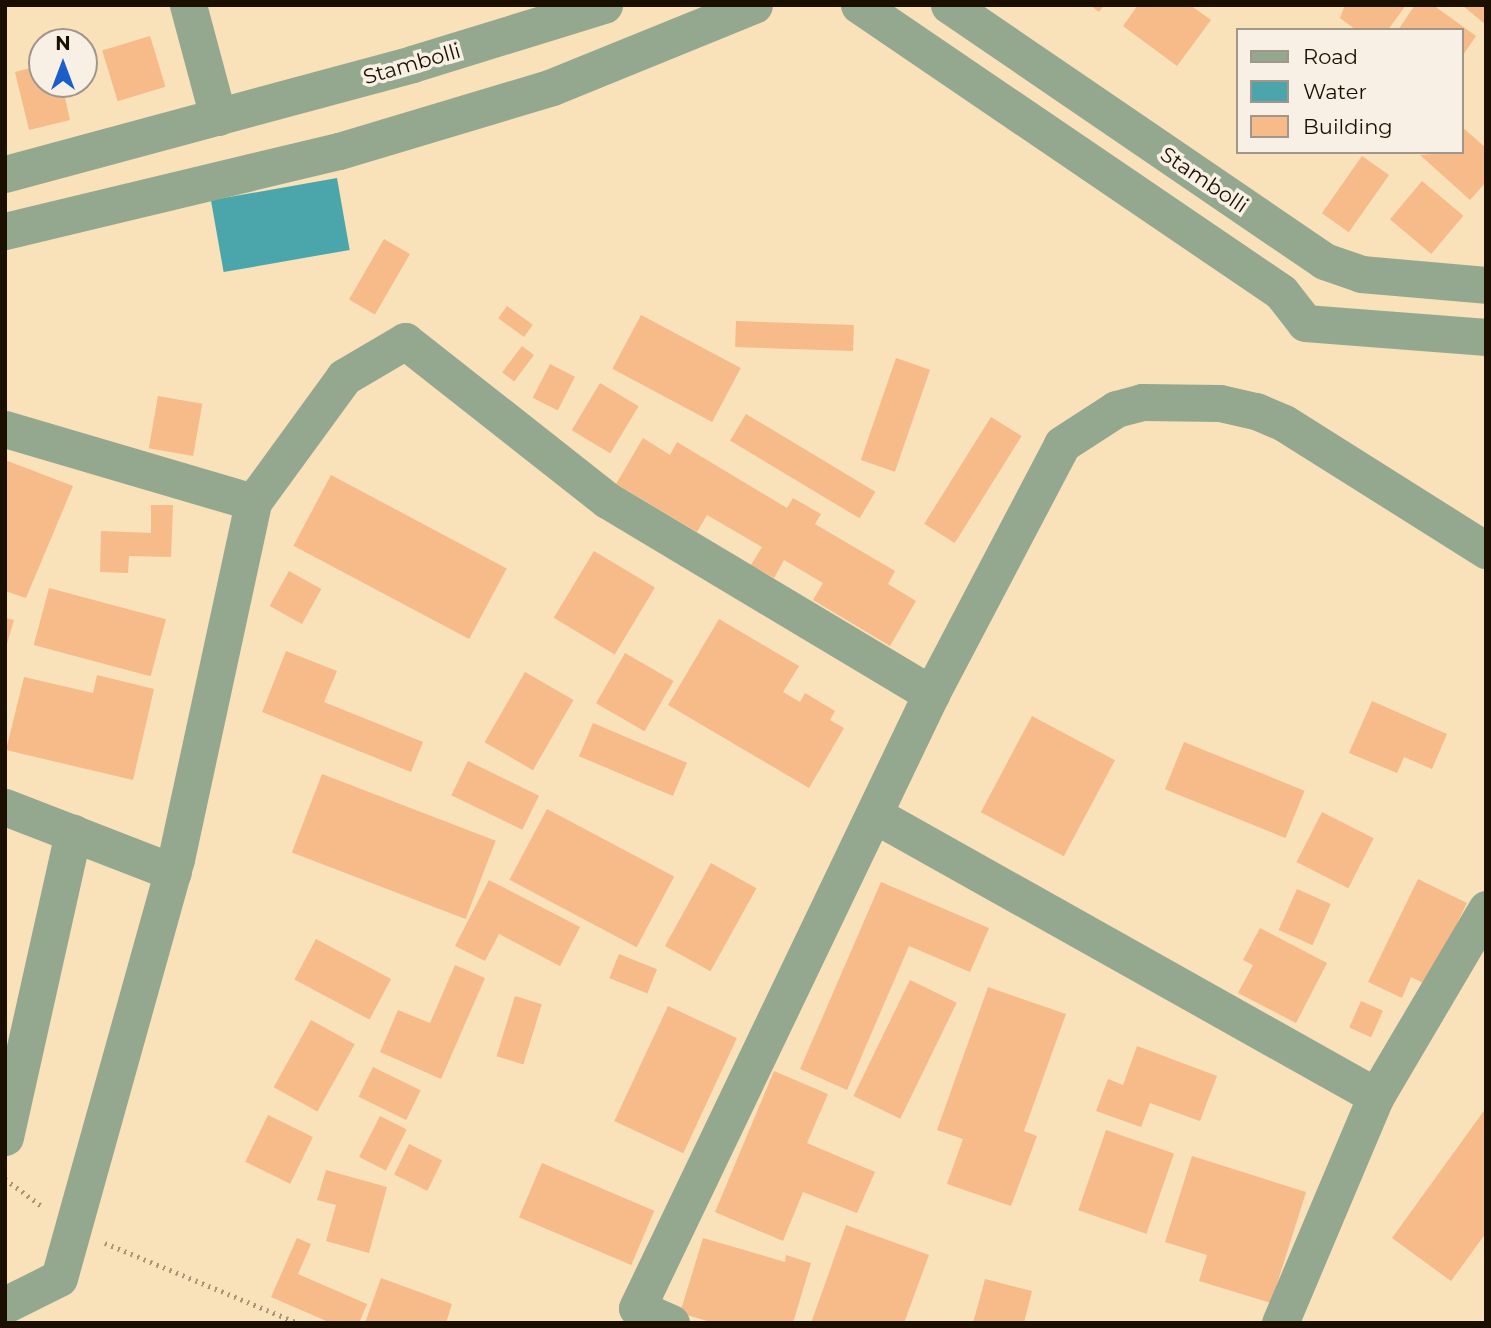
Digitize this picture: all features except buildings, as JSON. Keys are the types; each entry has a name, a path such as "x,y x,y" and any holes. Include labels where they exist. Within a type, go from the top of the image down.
{"street":[{"path":"188,5 218,117"},
{"path":"5,231 339,151 552,87 754,5"},
{"path":"859,5 1280,292 1305,323 1486,337"},
{"name":"Stambolli","path":"950,5 1324,261 1361,274 1486,285"},
{"name":"Stambolli","path":"5,174 218,117 594,7"},
{"path":"5,1305 59,1278 173,872 253,502 344,377 405,341 607,499 931,694"},
{"path":"671,1323 637,1308 931,694 1062,444 1116,409 1143,402 1220,403 1256,411 1284,423 1486,550"},
{"path":"5,429 253,502"},
{"path":"5,807 173,872"},
{"path":"875,815 1376,1096"},
{"path":"5,1137 73,834"},
{"path":"1280,1323 1376,1096 1486,909"}],"path":[{"path":"5,1179 73,1229 298,1323"}],"water":[{"path":"337,178 350,250 224,272 211,200"}]}
